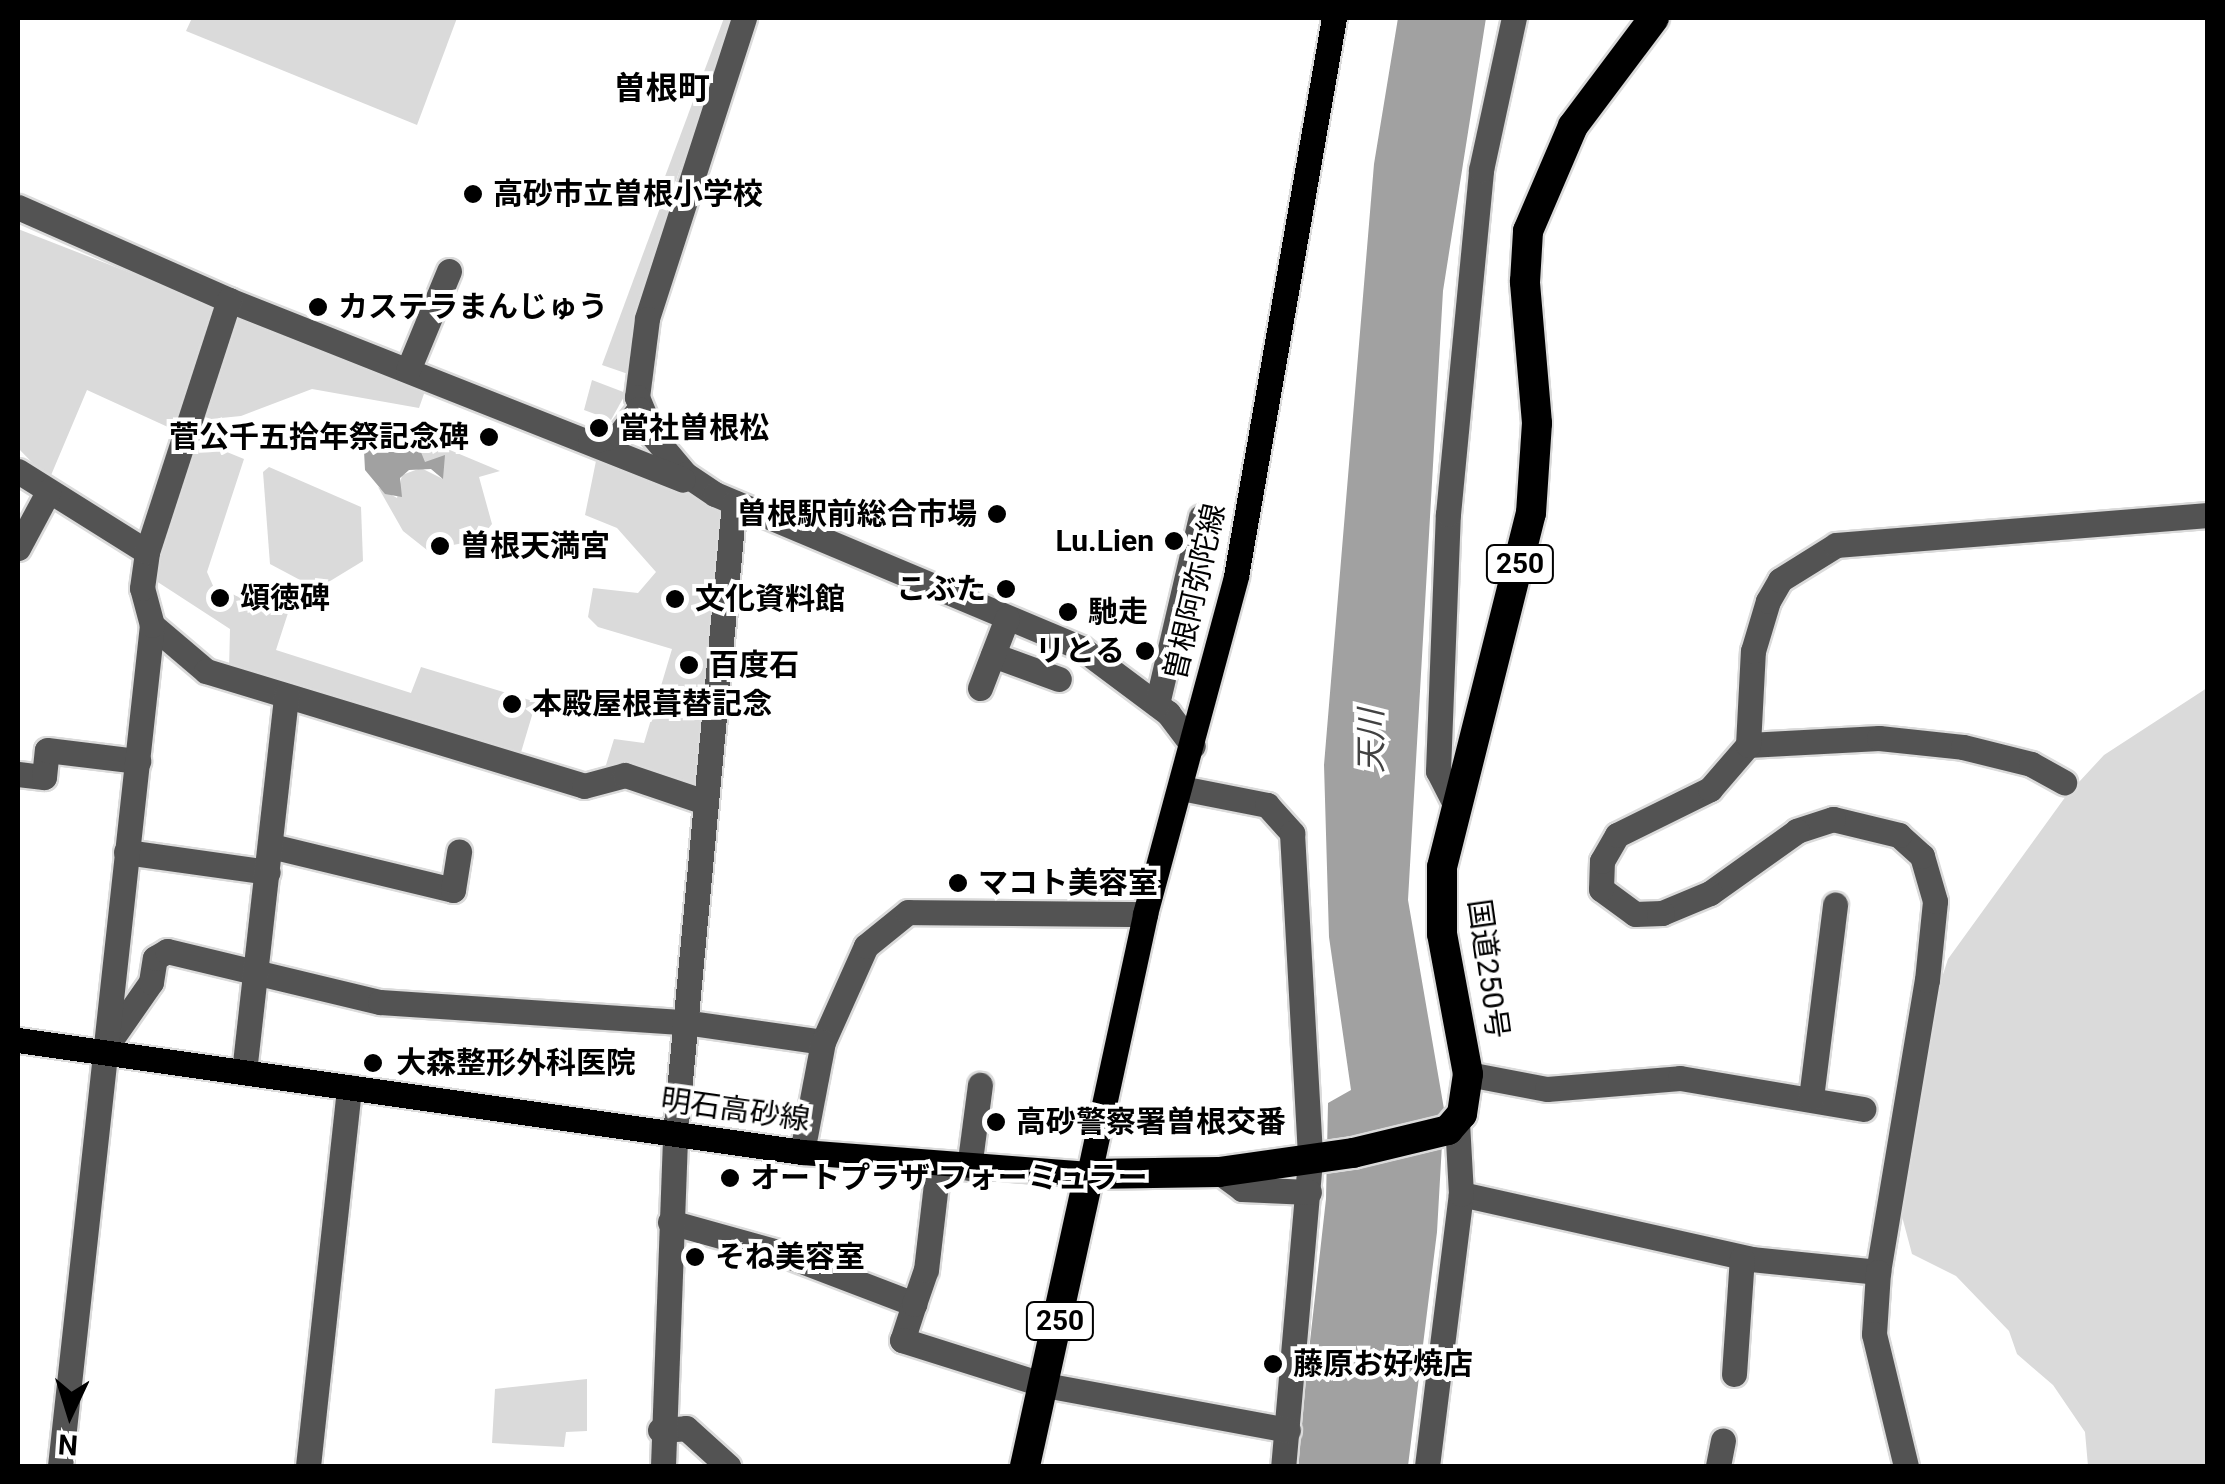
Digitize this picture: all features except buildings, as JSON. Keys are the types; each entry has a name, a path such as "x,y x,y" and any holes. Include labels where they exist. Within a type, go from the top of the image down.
{"highway":[{"name":"国道250号","path":"1452,1126 1468,1074 1442,934 1442,867 1532,513 1538,423 1525,282 1528,230 1572,126 1654,18"},
{"path":"1088,1174 1220,1172 1313,1159 1452,1126"},
{"name":"250","path":"1025,1466 1088,1174"}],"main road":[{"name":"曽根阿弥陀線","path":"1088,1174 1145,914 1236,576 1334,18"},
{"name":"明石高砂線","path":"18,1040 802,1152 938,1166 1088,1174"}],"street":[{"path":"590,441 619,435 639,409 644,336 662,261 744,18"},
{"path":"1455,804 1438,772 1448,514 1480,170 1514,18"},
{"path":"18,207 229,300 590,441 1081,648 1156,704 1192,746"},
{"path":"408,370 449,271"},
{"path":"60,1466 102,1053 152,625 142,588 146,552 229,300"},
{"path":"639,409 666,455 724,498"},
{"path":"18,472 146,552"},
{"path":"18,548 48,492"},
{"path":"663,1466 660,1430 675,1134 704,802 724,498"},
{"path":"1906,1466 1874,1334 1878,1272 1935,901 1922,856 1899,835 1866,822 1834,819 1815,825 1710,893 1662,914 1636,914 1601,889 1602,861 1618,835 1710,789 1748,745 1753,651 1768,601 1780,580 1836,545 2208,515"},
{"path":"1156,704 1200,517"},
{"path":"980,688 1007,618"},
{"path":"152,625 206,670 286,696 584,786 624,775 704,802"},
{"path":"993,654 1059,679"},
{"path":"244,1072 286,696"},
{"path":"1748,745 1912,742 2032,764 2064,782"},
{"path":"18,774 44,777 47,750 138,761"},
{"path":"1181,788 1267,805 1292,833 1313,1159 1284,1466"},
{"path":"271,846 453,890 460,852"},
{"path":"126,852 268,872"},
{"path":"1811,1098 1836,904"},
{"path":"802,1152 823,1042 866,946 908,912 1145,914"},
{"path":"102,1053 151,982 155,958 167,951 380,1002 684,1022 823,1042"},
{"path":"1468,1074 1547,1089 1680,1078 1863,1109"},
{"path":"968,1168 980,1085"},
{"path":"308,1466 348,1087"},
{"path":"1427,1466 1461,1194 1452,1126"},
{"path":"938,1166 926,1270 902,1340 1045,1385 1288,1430"},
{"path":"1220,1172 1242,1189 1309,1192"},
{"path":"1461,1194 1742,1258 1878,1272"},
{"path":"670,1222 778,1252 914,1304"},
{"path":"1734,1374 1742,1258"},
{"path":"660,1430 686,1428 728,1466"},
{"path":"1718,1466 1723,1440"}],"shaded area":[{"path":"192,18 457,18 417,125 186,31"},
{"path":"724,18 736,18 671,194 660,190"},
{"path":"660,208 670,212 631,375 602,365"},
{"path":"18,229 218,307 181,433 87,390 49,480 18,448"},
{"path":"235,315 425,391 419,408 312,389 241,416 201,420"},
{"path":"592,380 626,393 611,420 584,410"},
{"path":"414,435 500,471 479,477 492,524 479,540 427,550 403,531 378,487 397,498 402,475 421,468 443,479 421,460"},
{"path":"195,439 244,459 207,572 214,588 288,613 276,650 411,693 421,667 536,702 519,759 229,670 230,629 150,577"},
{"path":"597,456 706,501 722,515 698,782 686,789 606,765 614,739 644,743 672,649 598,627 588,617 593,588 638,593 656,572 617,528 585,515"},
{"path":"269,467 361,507 363,561 317,589 270,564 263,472"},
{"path":"2207,688 2207,1466 2088,1466 2085,1432 2053,1385 2017,1354 2009,1331 1956,1276 1912,1254 1900,1209 1930,1014 1948,959 2066,796 2104,755"},
{"path":"587,1379 587,1431 566,1432 564,1447 492,1443 495,1389"}],"water":[{"name":"天川","path":"1398,18 1486,18 1443,291 1408,900 1444,1109 1437,1232 1408,1466 1296,1466 1326,1199 1328,1103 1351,1090 1329,937 1324,765 1374,164"},
{"path":"372,420 414,435 425,462 445,455 443,479 431,469 409,470 400,478 402,497 385,494 365,470 363,432"}],"place":[{"name":"高砂市立曽根小学校","path":"473,194"},
{"name":"カステラまんじゅう","path":"318,307"},
{"name":"當社曽根松","path":"599,428"},
{"name":"菅公千五拾年祭記念碑","path":"489,437"},
{"name":"曽根駅前総合市場","path":"997,514"},
{"name":"Lu.Lien","path":"1174,541"},
{"name":"曽根天満宮","path":"440,546"},
{"name":"こぶた","path":"1006,589"},
{"name":"頌徳碑","path":"220,598"},
{"name":"文化資料館","path":"675,599"},
{"name":"馳走","path":"1068,612"},
{"name":"リとる","path":"1145,651"},
{"name":"百度石","path":"689,665"},
{"name":"本殿屋根葺替記念","path":"512,704"},
{"name":"マコト美容室","path":"958,883"},
{"name":"大森整形外科医院","path":"373,1063"},
{"name":"高砂警察署曽根交番","path":"996,1122"},
{"name":"オートプラザ フォーミュラー","path":"730,1178"},
{"name":"そね美容室","path":"695,1257"},
{"name":"藤原お好焼店","path":"1273,1364"}],"district":[{"name":"曽根町","path":"662,88"}]}
